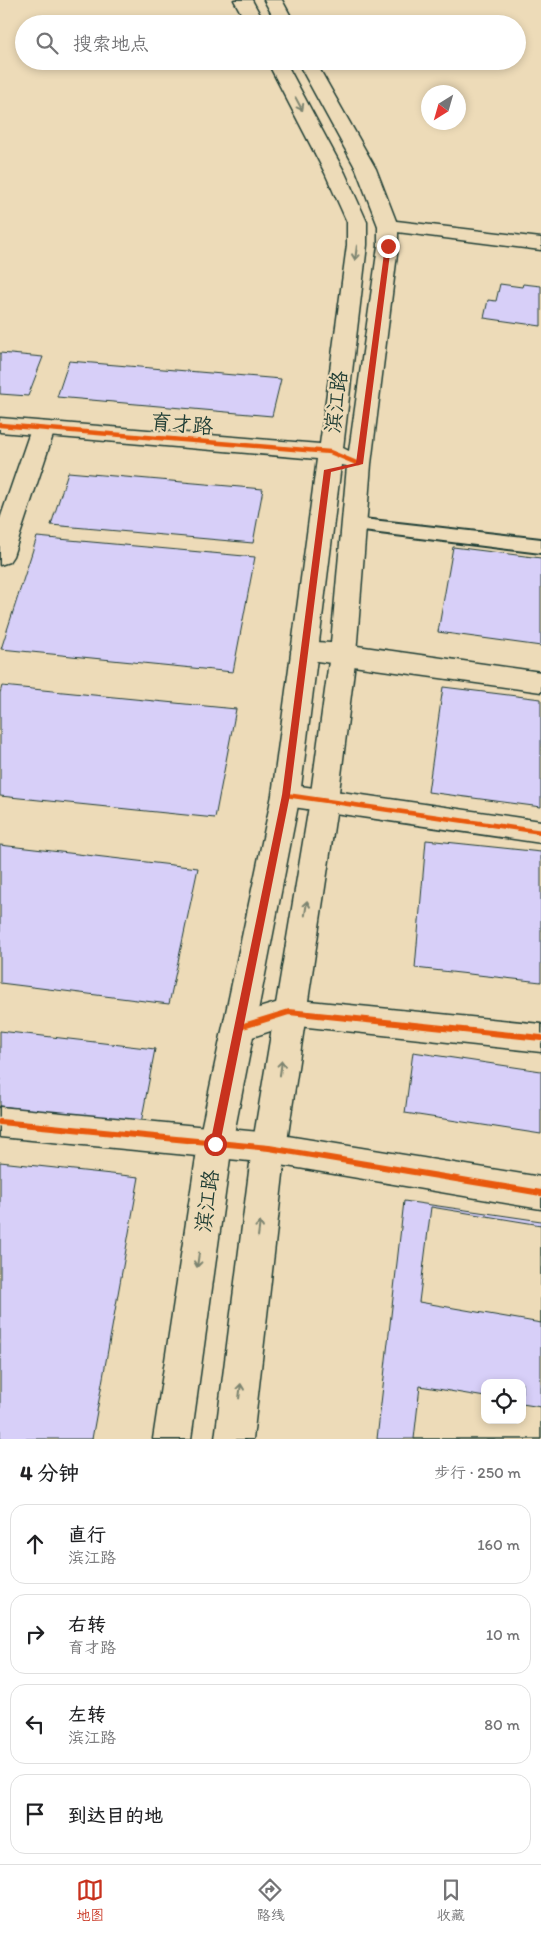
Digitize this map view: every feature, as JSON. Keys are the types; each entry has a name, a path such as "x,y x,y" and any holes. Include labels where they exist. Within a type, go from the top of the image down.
{"main road":[{"path":"243,0 251,15"},
{"path":"272,0 281,15"},
{"name":"滨江路","path":"172,1439 215,1144 286,795 357,245 357,222 335,173 281,70"},
{"name":"滨江路","path":"234,1439 269,1148 324,800 343,654 359,464 388,246 388,226 366,169 311,70"},
{"path":"388,226 541,244"},
{"name":"育才路","path":"0,425 40,438"},
{"path":"0,556 40,438"},
{"name":"育才路","path":"0,443 40,438 359,464"},
{"path":"304,651 343,654 541,682"},
{"path":"286,795 541,832"},
{"path":"240,1026 289,1012 541,1038"},
{"path":"0,1122 269,1148 541,1193"}],"lane":[{"path":"354,524 541,546"}],"building":[{"path":"500,284 522,287 523,284 541,286 541,326 484,318 488,300 496,301"},
{"path":"0,353 43,357 28,396 0,394"},
{"path":"69,361 281,379 272,416 57,397"},
{"path":"68,472 263,489 253,543 51,525"},
{"path":"37,537 255,557 233,672 1,649"},
{"path":"453,547 541,558 541,646 438,632"},
{"path":"2,686 236,709 215,818 0,796 0,693"},
{"path":"443,687 541,699 541,807 428,792"},
{"path":"426,840 541,852 541,982 415,968"},
{"path":"0,845 198,868 169,1004 0,983"},
{"path":"0,1031 155,1049 141,1123 0,1106"},
{"path":"413,1052 541,1071 541,1134 405,1113"},
{"path":"0,1162 139,1177 92,1439 0,1439"},
{"path":"404,1201 541,1221 541,1439 377,1439"},
{"path":"431,1207 541,1225 541,1323 419,1302"},
{"path":"420,1386 481,1396 481,1424 526,1424 526,1405 541,1407 541,1439 414,1439"}],"cycle path":[{"path":"0,425 330,452 359,464"},
{"path":"286,795 541,832"},
{"path":"240,1027 289,1012 541,1038"},
{"path":"0,1122 269,1148 541,1193"}],"route":[{"path":"215,1144 286,795 328,470 359,464 388,246"}]}
